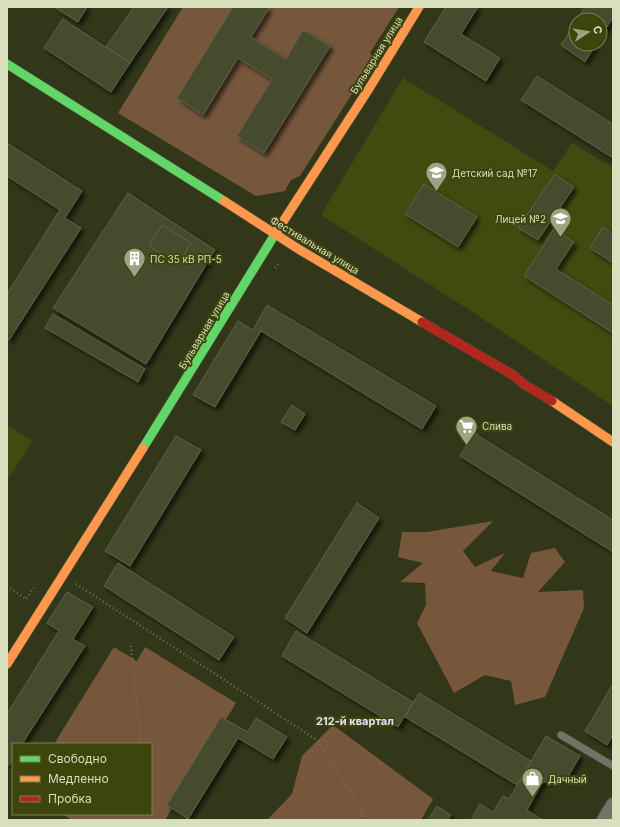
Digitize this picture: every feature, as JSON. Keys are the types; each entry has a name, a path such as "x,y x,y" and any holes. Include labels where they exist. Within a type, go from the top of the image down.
{"street":[{"name":"Бульварная улица","path":"7,664 158,426 275,234 370,87 419,7"},
{"name":"Фестивальная улица","path":"7,64 275,234 513,375 525,385 613,442"},
{"path":"604,820 613,805"}],"lane":[{"path":"561,735 613,766"}],"path":[{"path":"270,274 280,262"},
{"path":"74,582 317,740 367,820"},
{"path":"131,646 140,743"}],"shaded area":[{"path":"183,7 399,7 370,53 374,59 300,176 291,180 285,191 256,196 118,113"},
{"path":"403,78 553,171 572,143 613,168 613,406 465,307 321,215"},
{"path":"7,425 32,441 7,481"},
{"path":"493,521 463,551 475,567 505,553 491,571 523,578 531,553 555,548 565,562 538,592 583,590 584,608 545,697 515,705 511,681 485,675 454,693 417,623 426,605 425,583 400,582 423,563 398,557 402,532 427,532"},
{"path":"114,647 137,661 145,647 236,703 165,820 72,820 64,815 152,815 152,743 55,743"},
{"path":"333,725 433,799 421,820 267,820 292,794 302,756"}],"building":[{"path":"54,7 87,7 78,22"},
{"path":"134,7 168,7 130,63 106,47"},
{"path":"233,7 269,8 251,37 286,59 303,30 330,46 264,153 237,136 272,79 238,58 203,115 177,98"},
{"path":"446,7 478,7 461,34 500,58 486,81 424,42"},
{"path":"585,7 613,7 613,17 608,25 608,12 582,12"},
{"path":"63,19 130,63 111,92 44,48"},
{"path":"568,34 568,50 561,45"},
{"path":"571,52 591,52 585,62"},
{"path":"537,76 613,124 613,158 521,100"},
{"path":"7,143 82,191 65,218 81,228 9,340 7,339 7,294 60,210 7,176"},
{"path":"555,174 574,187 538,240 518,228"},
{"path":"424,184 477,217 458,247 405,214"},
{"name":"ПС 35 кВ РП-5","path":"128,193 215,250 146,364 53,308"},
{"path":"162,225 191,243 178,264 149,246"},
{"path":"603,227 613,234 613,263 590,248"},
{"path":"554,229 574,242 556,269 613,305 613,333 524,276"},
{"path":"267,305 436,406 422,429 261,331 215,407 193,395 238,321 253,330"},
{"path":"53,314 145,369 138,382 45,328"},
{"path":"292,405 305,414 295,430 281,422"},
{"path":"474,433 613,520 613,552 460,456"},
{"path":"176,436 201,450 130,566 105,551"},
{"path":"357,503 379,518 307,633 285,618"},
{"path":"118,563 234,637 219,660 104,586"},
{"path":"67,592 93,607 73,639 85,646 23,743 12,743 12,760 9,765 7,764 7,714 59,631 47,623"},
{"path":"296,631 413,702 398,727 282,656"},
{"path":"613,684 613,735 607,745 585,731"},
{"path":"419,693 531,761 517,785 405,717"},
{"path":"221,717 248,732 256,718 287,737 273,759 238,738 188,819 167,805"},
{"path":"546,736 580,756 569,775 542,783 527,810 543,820 471,820 480,804 493,812 503,796 509,799"},
{"path":"437,806 451,815 448,820 428,820"}],"traffic: fast":[{"path":"7,64 224,201"},
{"path":"143,448 277,231"}],"traffic: slow":[{"path":"277,231 370,87 419,7"},
{"path":"224,201 300,250 422,322"},
{"path":"552,401 613,442"},
{"path":"7,664 143,448"}],"traffic: jam":[{"path":"422,322 513,375 525,385 552,401"}],"place":[{"name":"Детский сад №17","path":"437,192"},
{"name":"Лицей №2","path":"561,238"},
{"name":"ПС 35 кВ РП-5","path":"135,278"},
{"name":"Слива","path":"466,446"},
{"name":"Дачный","path":"533,798"}],"district":[{"name":"212-й квартал","path":"355,721"}]}
